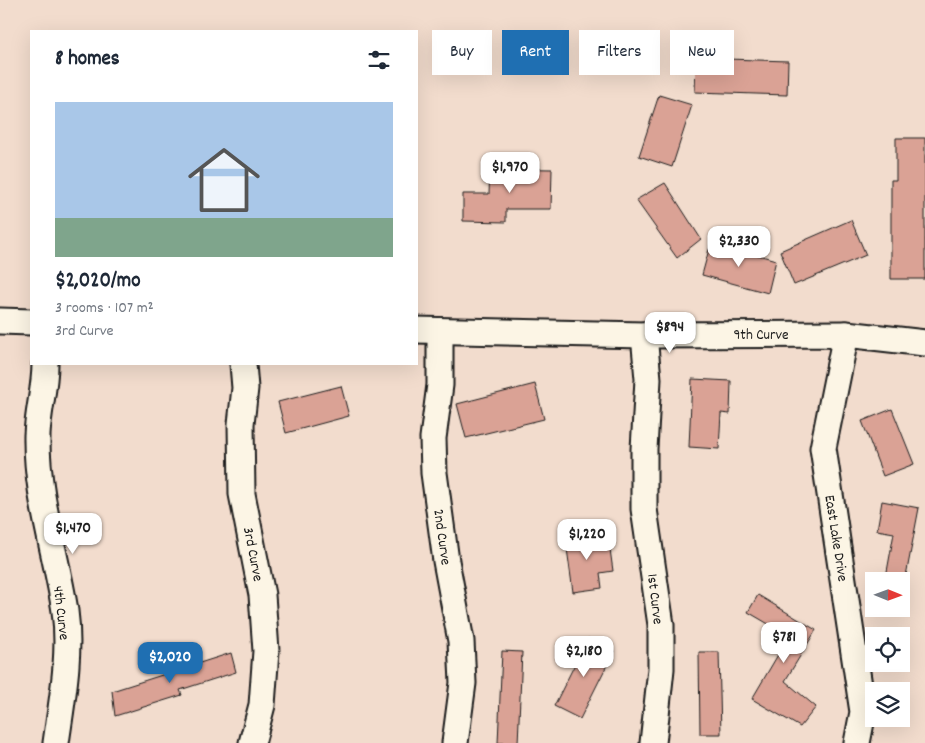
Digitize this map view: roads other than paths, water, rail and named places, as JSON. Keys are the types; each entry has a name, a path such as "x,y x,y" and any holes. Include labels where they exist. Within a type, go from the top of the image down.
{"street":[{"path":"0,321 30,322"},
{"name":"9th Curve","path":"428,330 644,334 846,334 925,343"},
{"name":"2nd Curve","path":"428,330 440,385 433,438 434,473 446,561 461,641 463,683 454,743"},
{"name":"1st Curve","path":"644,334 648,378 644,449 644,510 661,634 662,669 653,743"},
{"name":"East Lake Drive","path":"846,334 823,448 863,712 857,743"},
{"name":"4th Curve","path":"45,365 37,435 40,482 45,517 65,612 67,656 56,743"},
{"name":"3rd Curve","path":"243,365 245,388 241,424 242,494 262,595 266,651 262,705 252,743"}]}
